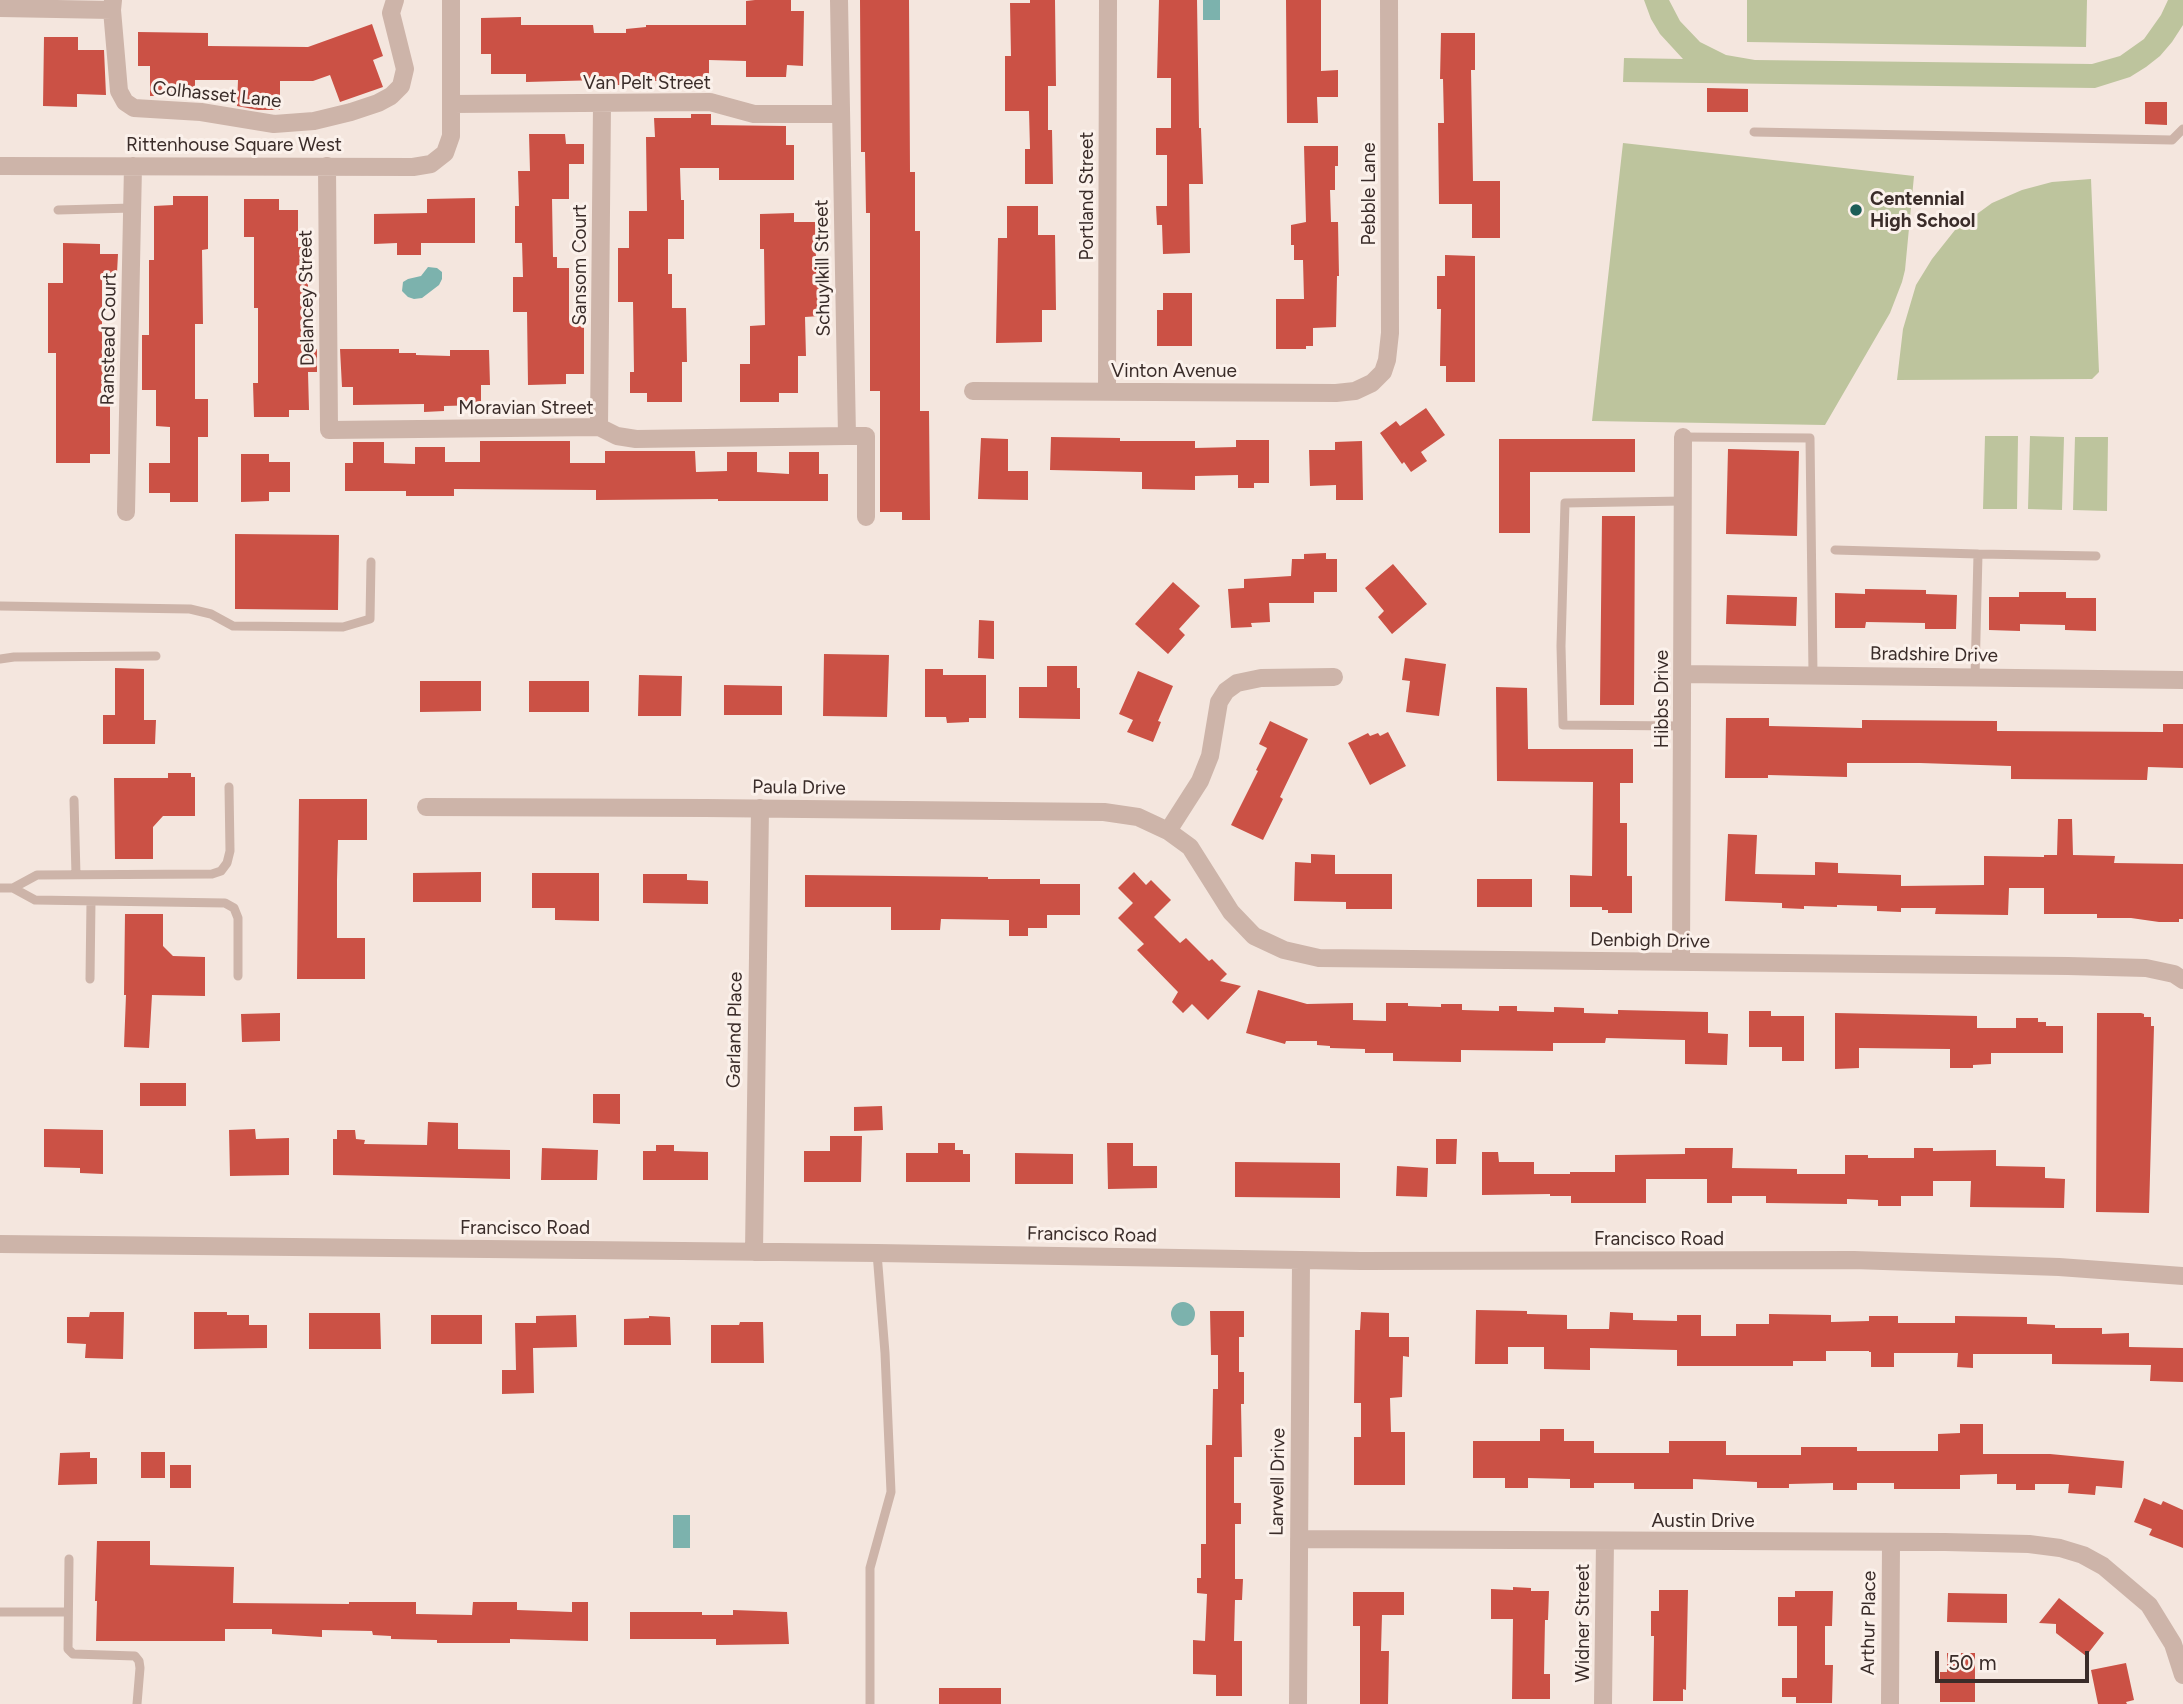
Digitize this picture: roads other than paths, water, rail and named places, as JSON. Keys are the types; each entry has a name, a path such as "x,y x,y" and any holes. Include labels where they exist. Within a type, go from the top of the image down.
{"street":[{"path":"451,0 452,104"},
{"name":"Schuylkill Street","path":"839,0 847,436"},
{"name":"Portland Street","path":"1107,391 1108,0"},
{"name":"Pebble Lane","path":"1372,383 1382,372 1387,360 1390,333 1389,0"},
{"path":"0,8 113,5"},
{"name":"Colhasset Lane","path":"113,5 119,92 125,102 134,108 201,111 274,124 314,121 351,113 391,96 401,86 404,69 393,7"},
{"name":"Van Pelt Street","path":"452,104 710,102 754,114 841,114"},
{"name":"Rittenhouse Square West","path":"0,166 413,167 431,164 445,153 451,136 452,104"},
{"name":"Sansom Court","path":"599,427 602,104"},
{"name":"Ranstead Court","path":"126,512 133,166"},
{"name":"Delancey Street","path":"327,166 329,430"},
{"name":"Vinton Avenue","path":"973,391 1336,393 1355,391 1372,383"},
{"name":"Moravian Street","path":"329,430 599,427 617,436 636,439 847,436"},
{"path":"847,436 866,436 866,517"},
{"name":"Hibbs Drive","path":"1681,962 1683,437"},
{"name":"Bradshire Drive","path":"1683,674 2183,680"},
{"path":"1168,831 1200,781 1210,756 1219,702 1226,691 1237,683 1261,678 1334,677"},
{"name":"Paula Drive","path":"426,807 1104,812 1138,817 1168,831"},
{"name":"Garland Place","path":"754,1252 760,808"},
{"name":"Denbigh Drive","path":"1168,831 1190,847 1231,912 1254,936 1284,950 1319,958 2146,968 2174,974 2183,980"},
{"name":"Francisco Road","path":"0,1244 1301,1260 1854,1260 2059,1267 2183,1276"},
{"name":"Larwell Drive","path":"1298,1704 1301,1260"},
{"name":"Austin Drive","path":"1298,1539 2029,1544 2060,1548 2083,1555 2103,1566 2148,1605 2173,1644 2183,1675"},
{"name":"Widner Street","path":"1604,1704 1605,1541"},
{"name":"Arthur Place","path":"1890,1704 1891,1544"}],"lane":[{"path":"1754,132 2172,140 2183,130"},
{"path":"58,210 132,208"},
{"path":"1683,437 1810,438 1813,674"},
{"path":"1683,501 1565,503 1561,646 1563,725 1683,726"},
{"path":"1835,550 2096,556"},
{"path":"1975,677 1978,554"},
{"path":"0,606 190,609 211,614 233,626 344,627 370,619 372,562"},
{"path":"0,659 14,656 156,656"},
{"path":"0,888 13,888 37,875 212,874 227,863 230,851 229,787"},
{"path":"74,800 76,875"},
{"path":"13,888 35,900 225,903 234,908 237,918 238,976"},
{"path":"90,979 91,901"},
{"path":"870,1704 870,1568 891,1492 885,1353 877,1253"},
{"path":"69,1559 68,1649 73,1654 135,1656 139,1661 137,1704"},
{"path":"0,1612 68,1612"}],"water":[{"path":"1203,0 1220,0 1220,20 1203,20"},
{"path":"428,267 442,272 439,285 422,298 408,297 402,291 403,282 421,276"},
{"path":"1183,1302 1191,1306 1195,1314 1191,1322 1183,1326 1175,1322 1171,1314 1175,1306"},
{"path":"673,1515 690,1515 690,1548 673,1548"}],"place":[{"name":"Centennial High School","path":"1856,210"}]}
